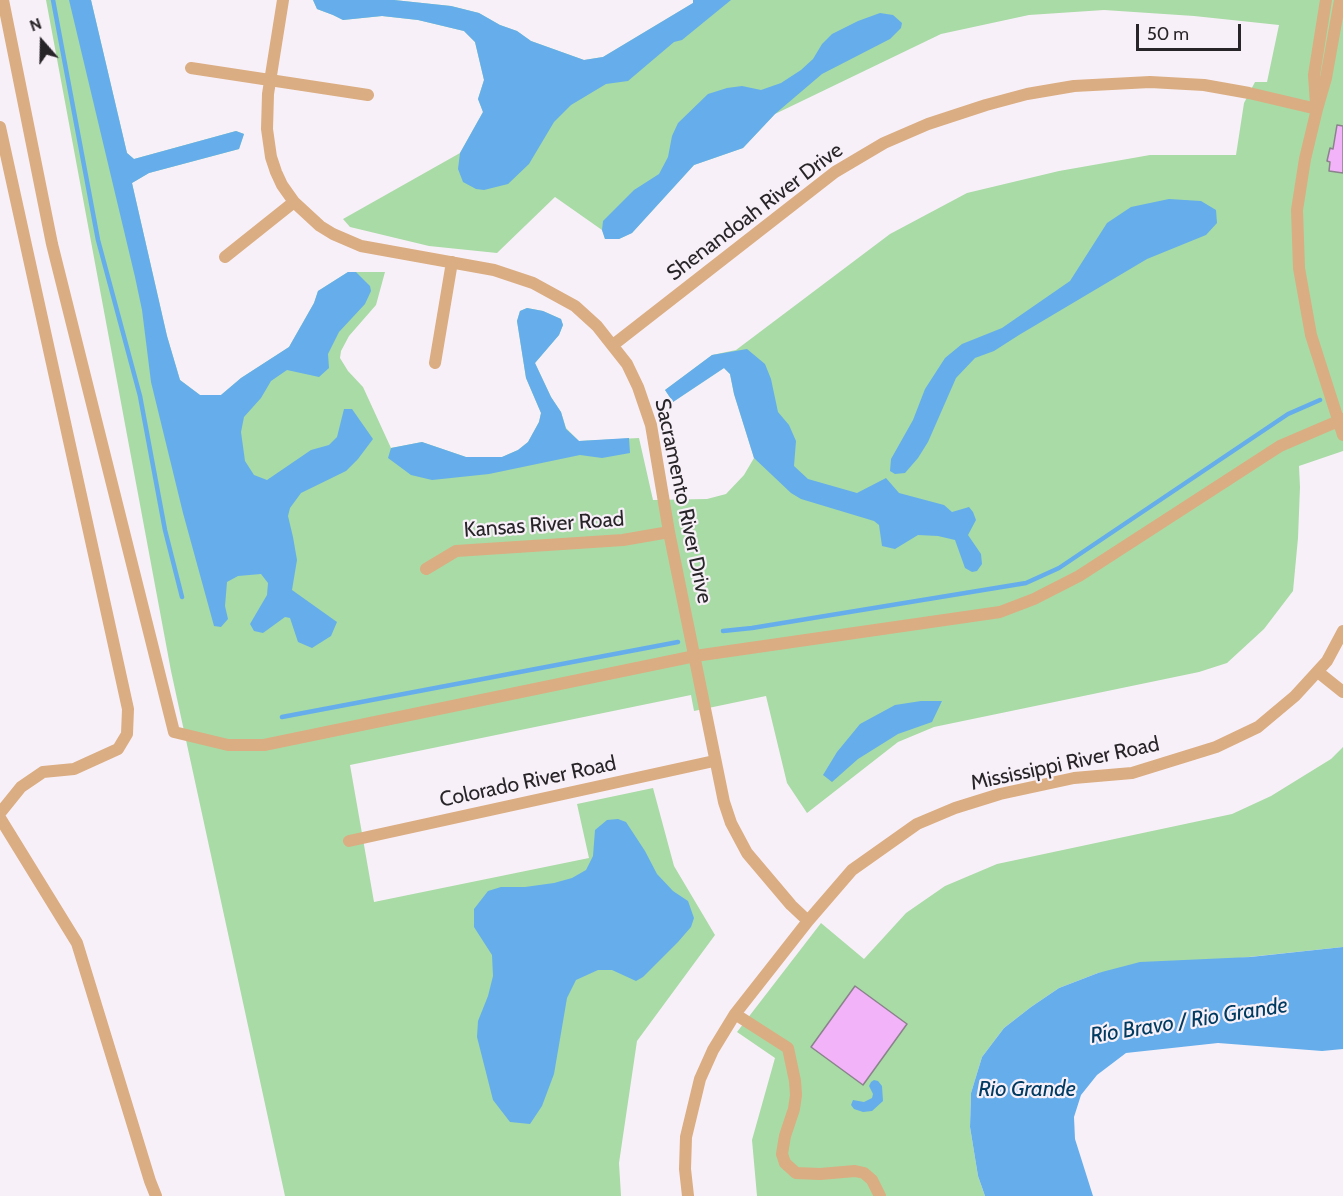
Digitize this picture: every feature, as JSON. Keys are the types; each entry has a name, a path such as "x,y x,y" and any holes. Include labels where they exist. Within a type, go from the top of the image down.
{"street":[{"path":"3,0 52,244 174,732 228,745 264,745 695,656 1000,612 1079,576 1280,446 1341,420"},
{"name":"Sacramento River Drive","path":"283,0 268,94 267,129 272,157 282,185 294,202 320,226 347,240 388,251 494,270 552,292 575,306 597,326 627,364 638,387 651,425 669,532 724,802 734,829 747,853 791,905 808,921"},
{"path":"1317,108 1314,96 1314,75 1326,0"},
{"path":"1340,0 1326,78 1305,159 1297,210 1299,268 1311,335 1341,420 1343,435"},
{"path":"191,68 368,95"},
{"name":"Shenandoah River Drive","path":"613,345 835,172 884,143 928,124 986,105 1036,93 1074,86 1150,82 1204,85 1317,108"},
{"path":"0,127 128,709 127,734 118,749 74,769 43,772 21,787 0,813"},
{"path":"225,257 294,202"},
{"path":"435,363 452,262"},
{"name":"Kansas River Road","path":"426,569 456,551 622,540 669,532"},
{"name":"Mississippi River Road","path":"688,1196 685,1169 686,1137 694,1097 713,1050 735,1014 808,921 852,870 917,824 955,808 1000,794 1074,778 1132,773 1216,747 1258,727 1295,696 1318,672 1327,661 1343,631"},
{"path":"1318,672 1343,692"},
{"name":"Colorado River Road","path":"350,841 714,760"},
{"path":"0,818 77,943 156,1196"},
{"path":"735,1014 788,1048 796,1095 782,1154 785,1163 796,1173 855,1171 864,1173 872,1180 880,1196"}],"green space":[{"path":"46,0 91,0 127,153 134,159 236,131 244,134 239,149 149,173 132,183 167,336 180,380 200,395 221,395 241,378 289,347 314,303 318,291 348,272 385,272 376,305 349,336 340,358 348,371 363,387 391,448 422,442 466,457 502,457 518,450 528,442 539,422 541,413 526,378 517,321 520,311 527,308 543,311 561,319 563,325 559,335 535,363 551,397 561,412 566,428 579,441 639,438 653,500 707,499 726,494 744,475 754,458 730,374 724,368 673,402 665,390 712,355 736,350 890,234 967,193 1059,171 1150,155 1236,155 1244,103 1255,82 1267,82 1279,25 1104,10 1029,15 941,34 775,114 743,148 694,165 632,233 619,239 605,239 602,230 555,197 497,253 429,246 350,227 343,219 460,153 483,112 478,99 484,80 475,42 464,31 418,20 382,16 343,20 317,9 313,0 394,0 451,6 479,13 500,25 517,31 531,41 584,60 603,57 693,3 693,0 1343,0 1343,451 1299,466 1298,538 1293,591 1264,629 1227,663 1199,672 934,727 898,742 807,813 787,783 766,696 694,711 691,695 350,765 374,902 589,858 577,804 653,788 674,866 715,935 637,1041 619,1163 621,1196 285,1196 171,671"},
{"path":"1343,747 1343,947 1098,973 1059,988 1031,1007 1004,1028 982,1057 971,1093 970,1127 978,1176 985,1196 757,1196 752,1140 775,1058 737,1032 821,923 864,959 906,913 945,886 997,864 1232,814 1271,796 1331,759"}],"water":[{"path":"69,0 91,0 127,153 134,159 236,131 244,134 239,149 149,173 132,183 167,336 180,380 200,395 221,395 241,378 289,347 314,303 318,291 348,272 356,272 370,286 371,291 365,304 339,332 328,354 329,368 319,377 287,370 271,381 261,398 244,417 241,432 245,461 254,475 267,480 311,450 329,445 337,437 344,409 352,409 373,439 346,471 301,493 290,508 288,516 297,560 292,590 337,622 331,636 312,648 298,642 290,618 285,617 263,633 254,631 250,624 267,595 268,583 261,574 238,576 227,582 225,606 228,619 221,627 214,626 151,382 142,310 135,277"},
{"path":"313,0 394,0 451,6 479,13 500,25 517,31 531,41 584,60 603,57 693,3 693,0 731,0 682,40 674,42 628,81 606,84 571,105 554,122 529,164 508,184 484,190 476,189 463,182 458,169 460,153 483,112 478,99 484,80 475,42 464,31 418,20 382,16 343,20 317,9"},
{"path":"880,13 893,15 902,23 901,28 890,39 822,74 775,114 743,148 694,165 632,233 619,239 605,239 602,230 603,221 634,190 659,174 668,157 672,136 678,123 708,94 742,86 761,90 781,83 813,59 822,44 832,34"},
{"path":"1169,199 1201,201 1216,210 1217,223 1206,235 1147,259 994,351 975,358 956,378 928,442 918,458 905,473 895,474 890,471 891,459 913,420 925,389 945,358 962,344 1002,328 1070,281 1107,223 1131,207"},
{"path":"527,308 543,311 561,319 563,325 559,335 535,363 551,397 561,412 566,429 579,441 629,438 630,453 602,458 580,455 489,474 432,480 411,475 388,458 391,448 422,442 466,457 502,457 518,450 528,442 539,422 541,413 526,378 517,321 520,311"},
{"path":"747,349 765,364 771,379 778,412 789,425 796,441 794,466 808,479 857,493 886,478 899,493 944,505 952,512 969,507 976,520 968,535 981,554 982,564 977,571 972,572 965,568 955,540 918,535 895,549 882,546 879,525 874,521 801,499 791,493 754,458 730,374 724,368 673,402 665,390 712,355"},
{"path":"942,701 932,722 898,734 858,759 832,782 823,775 837,752 860,724 895,705"},
{"path":"618,819 626,822 657,874 673,891 688,901 694,918 691,927 643,977 636,981 612,970 598,970 576,980 567,998 554,1074 542,1106 530,1124 510,1122 493,1100 477,1037 478,1021 493,976 492,955 474,927 474,909 488,891 501,887 525,887 554,883 572,878 586,870 593,856 595,830 607,820"},
{"name":"Rio Grande","path":"1343,947 1343,1049 1322,1051 1218,1043 1126,1053 1097,1075 1081,1095 1074,1117 1075,1139 1093,1196 985,1196 978,1176 970,1127 971,1093 982,1057 1004,1028 1031,1007 1059,988 1098,973 1140,962 1250,957"},
{"path":"874,1080 882,1086 883,1101 872,1111 863,1112 854,1109 851,1105 853,1100 864,1102 872,1098 873,1094 869,1086"}],"building":[{"path":"1337,125 1343,126 1343,173 1329,171 1330,162 1327,161 1330,148 1333,149"},
{"path":"855,986 907,1024 863,1085 811,1047"}],"waterway":[{"path":"53,0 98,240 140,396 165,530 182,597"},
{"path":"723,631 1026,583 1059,568 1288,414 1320,400"},
{"path":"282,717 678,642"}],"water label":[{"name":"Río Bravo / Rio Grande","path":"1189,1021"}]}
